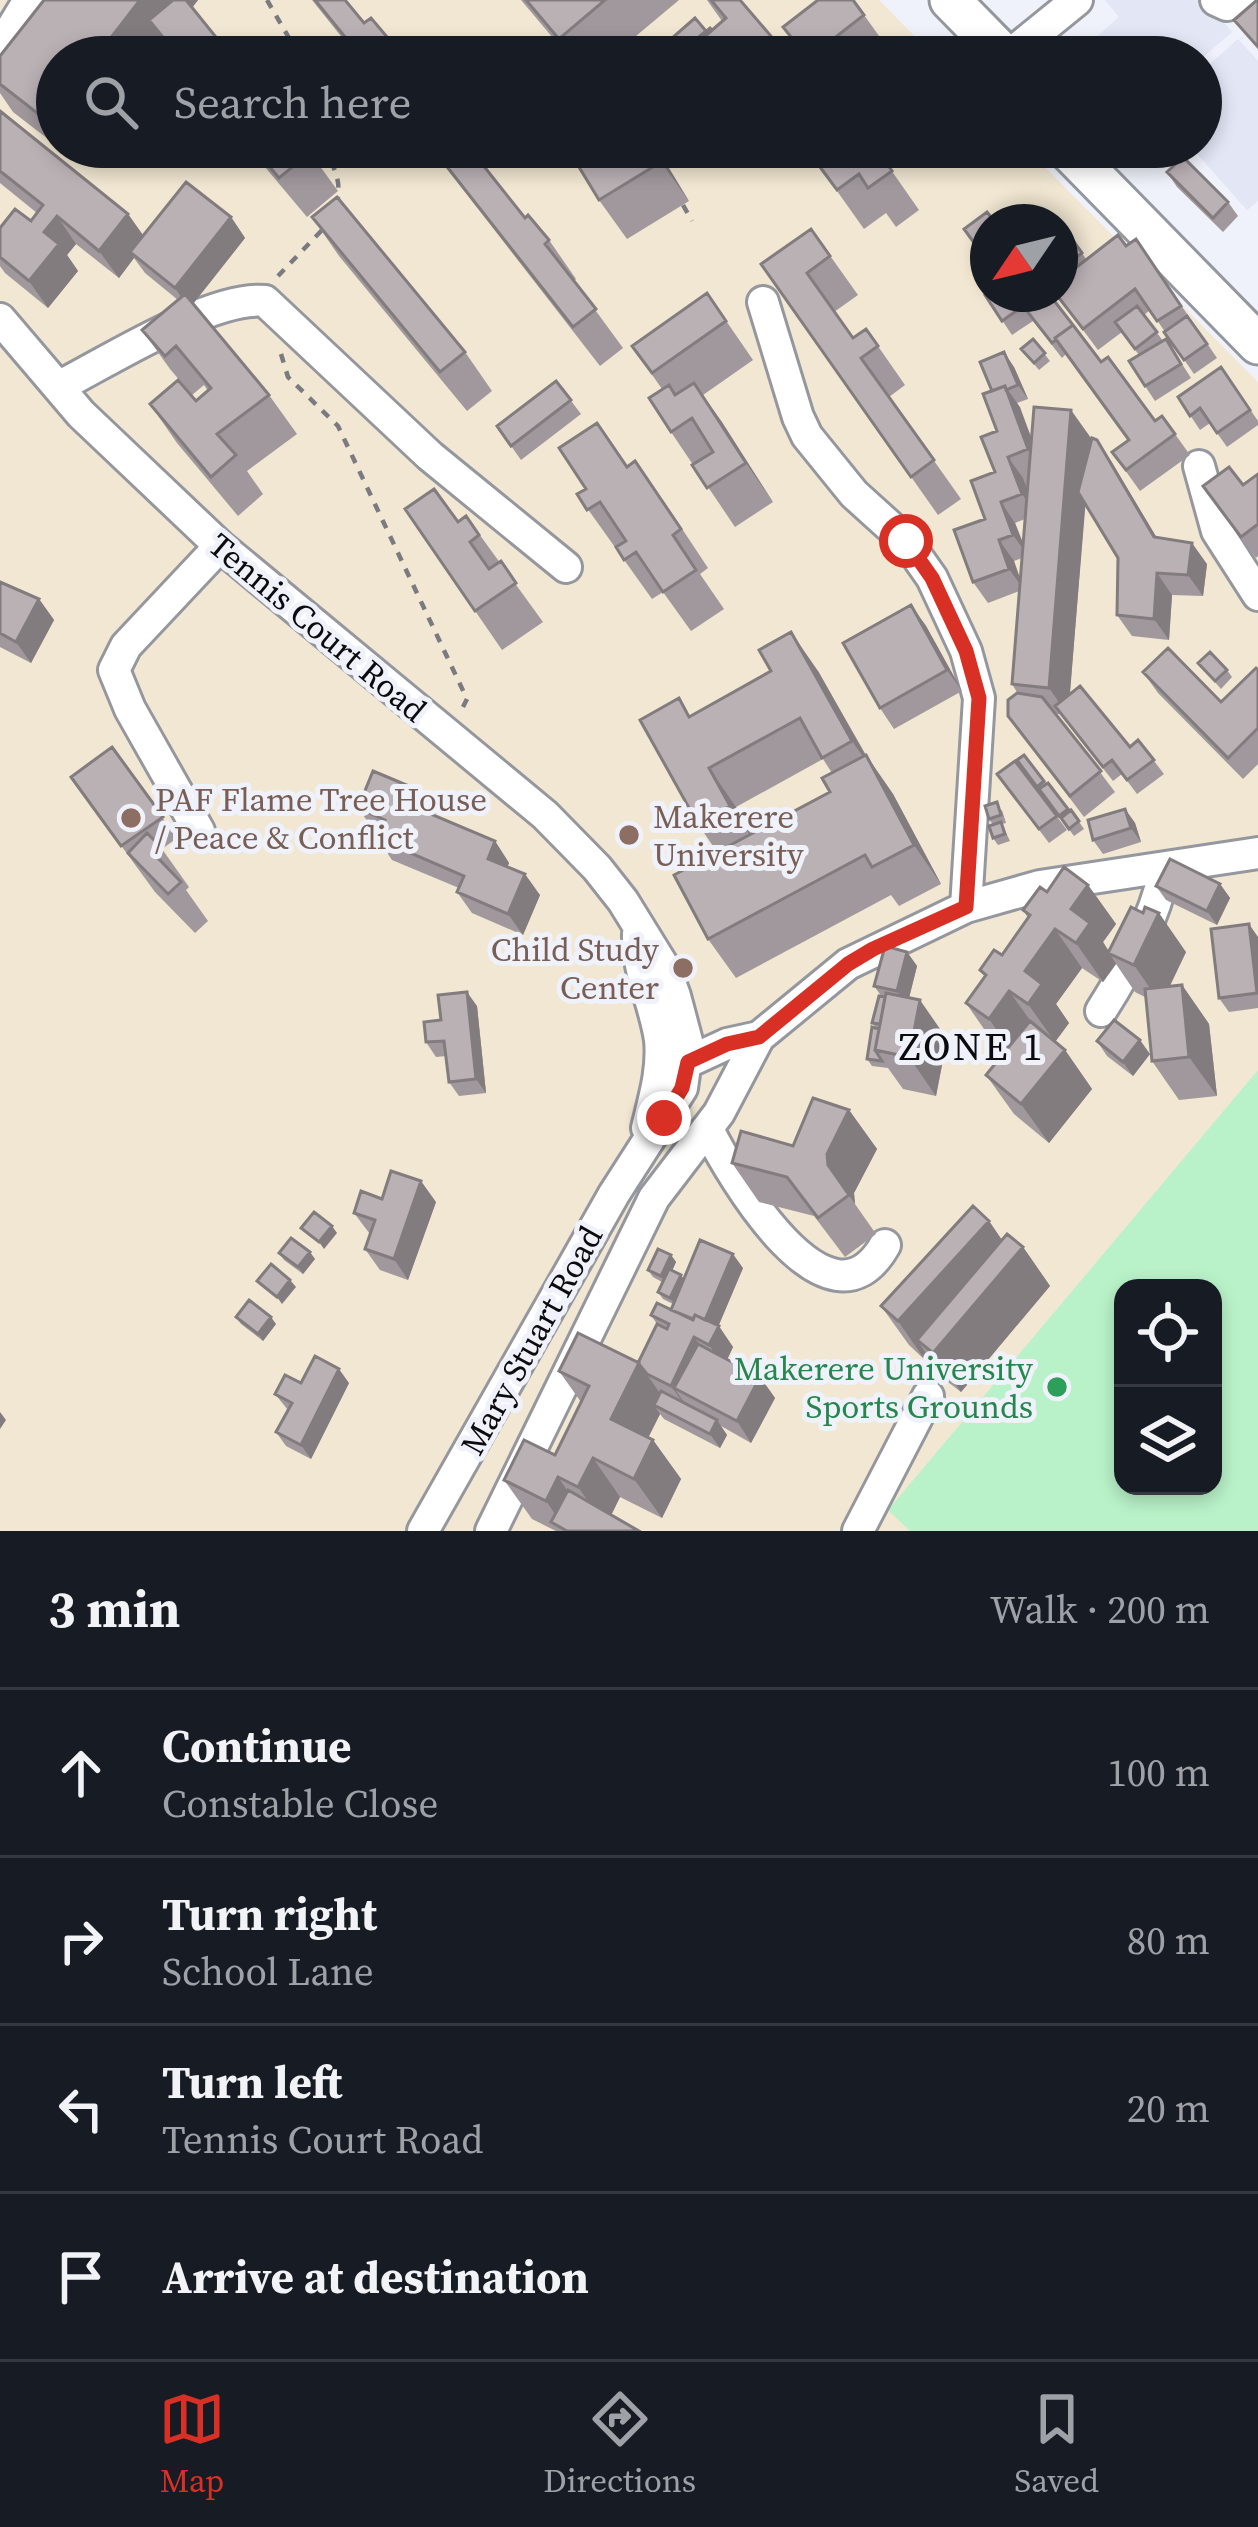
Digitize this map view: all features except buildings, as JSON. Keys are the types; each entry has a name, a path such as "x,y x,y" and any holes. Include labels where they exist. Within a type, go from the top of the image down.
{"main road":[{"path":"921,0 956,36"},
{"path":"950,0 985,36"},
{"path":"1086,168 1258,344"},
{"path":"1117,168 1258,311"}],"street":[{"path":"1,46 28,0"},
{"path":"1032,36 1077,0"},
{"path":"1216,0 1227,5 1251,0"},
{"path":"58,387 195,317 249,299 265,301 430,456 566,567"},
{"path":"763,302 807,436 854,494 906,541 932,578 966,651 979,698 966,907"},
{"name":"Tennis Court Road","path":"0,320 58,387 220,547 545,815 597,868 638,928 641,971 671,1025 674,1060 641,1150"},
{"path":"1199,466 1217,530 1258,595"},
{"path":"199,831 130,709 114,670 126,646 220,547"},
{"path":"491,1531 654,1198 708,1130 759,1037 848,964 966,907 1040,886 1258,853"},
{"path":"1101,1010 1136,956 1156,910 1166,867"},
{"path":"671,1025 727,1044"},
{"path":"674,1060 759,1037"},
{"path":"708,1130 756,1210 808,1262 838,1274 851,1273 870,1264 885,1245"},
{"name":"Mary Stuart Road","path":"423,1531 641,1150"},
{"path":"858,1531 928,1396"}],"path":[{"path":"267,0 288,36"},
{"path":"333,168 340,191 335,212 272,282 265,301 288,377 338,426 466,699 449,738"},
{"path":"682,205 692,221"}],"shaded area":[{"name":"Makerere University","path":"0,0 879,0 914,36 36,36 36,168 1046,168 1258,382 1258,1531 0,1531"},
{"path":"1105,0 1205,0 1232,32 1222,41 1222,36 1098,36 1119,17"},
{"path":"1238,39 1258,61 1258,201 1247,210 1210,168 1222,168 1222,53"}],"green space":[{"name":"Makerere University Sports Grounds","path":"1258,1070 1258,1531 910,1531 888,1510"}],"place":[{"name":"PAF Flame Tree House / Peace & Conflict","path":"131,818"},
{"name":"Makerere University","path":"629,835"},
{"name":"Child Study Center","path":"683,968"},
{"name":"Makerere University Sports Grounds","path":"1057,1387"}],"district":[{"name":"ZONE 1","path":"972,1046"}],"route":[{"path":"664,1118 682,1088 688,1062 727,1044 759,1037 848,964 966,907 979,698 966,651 932,578 906,541"}]}
